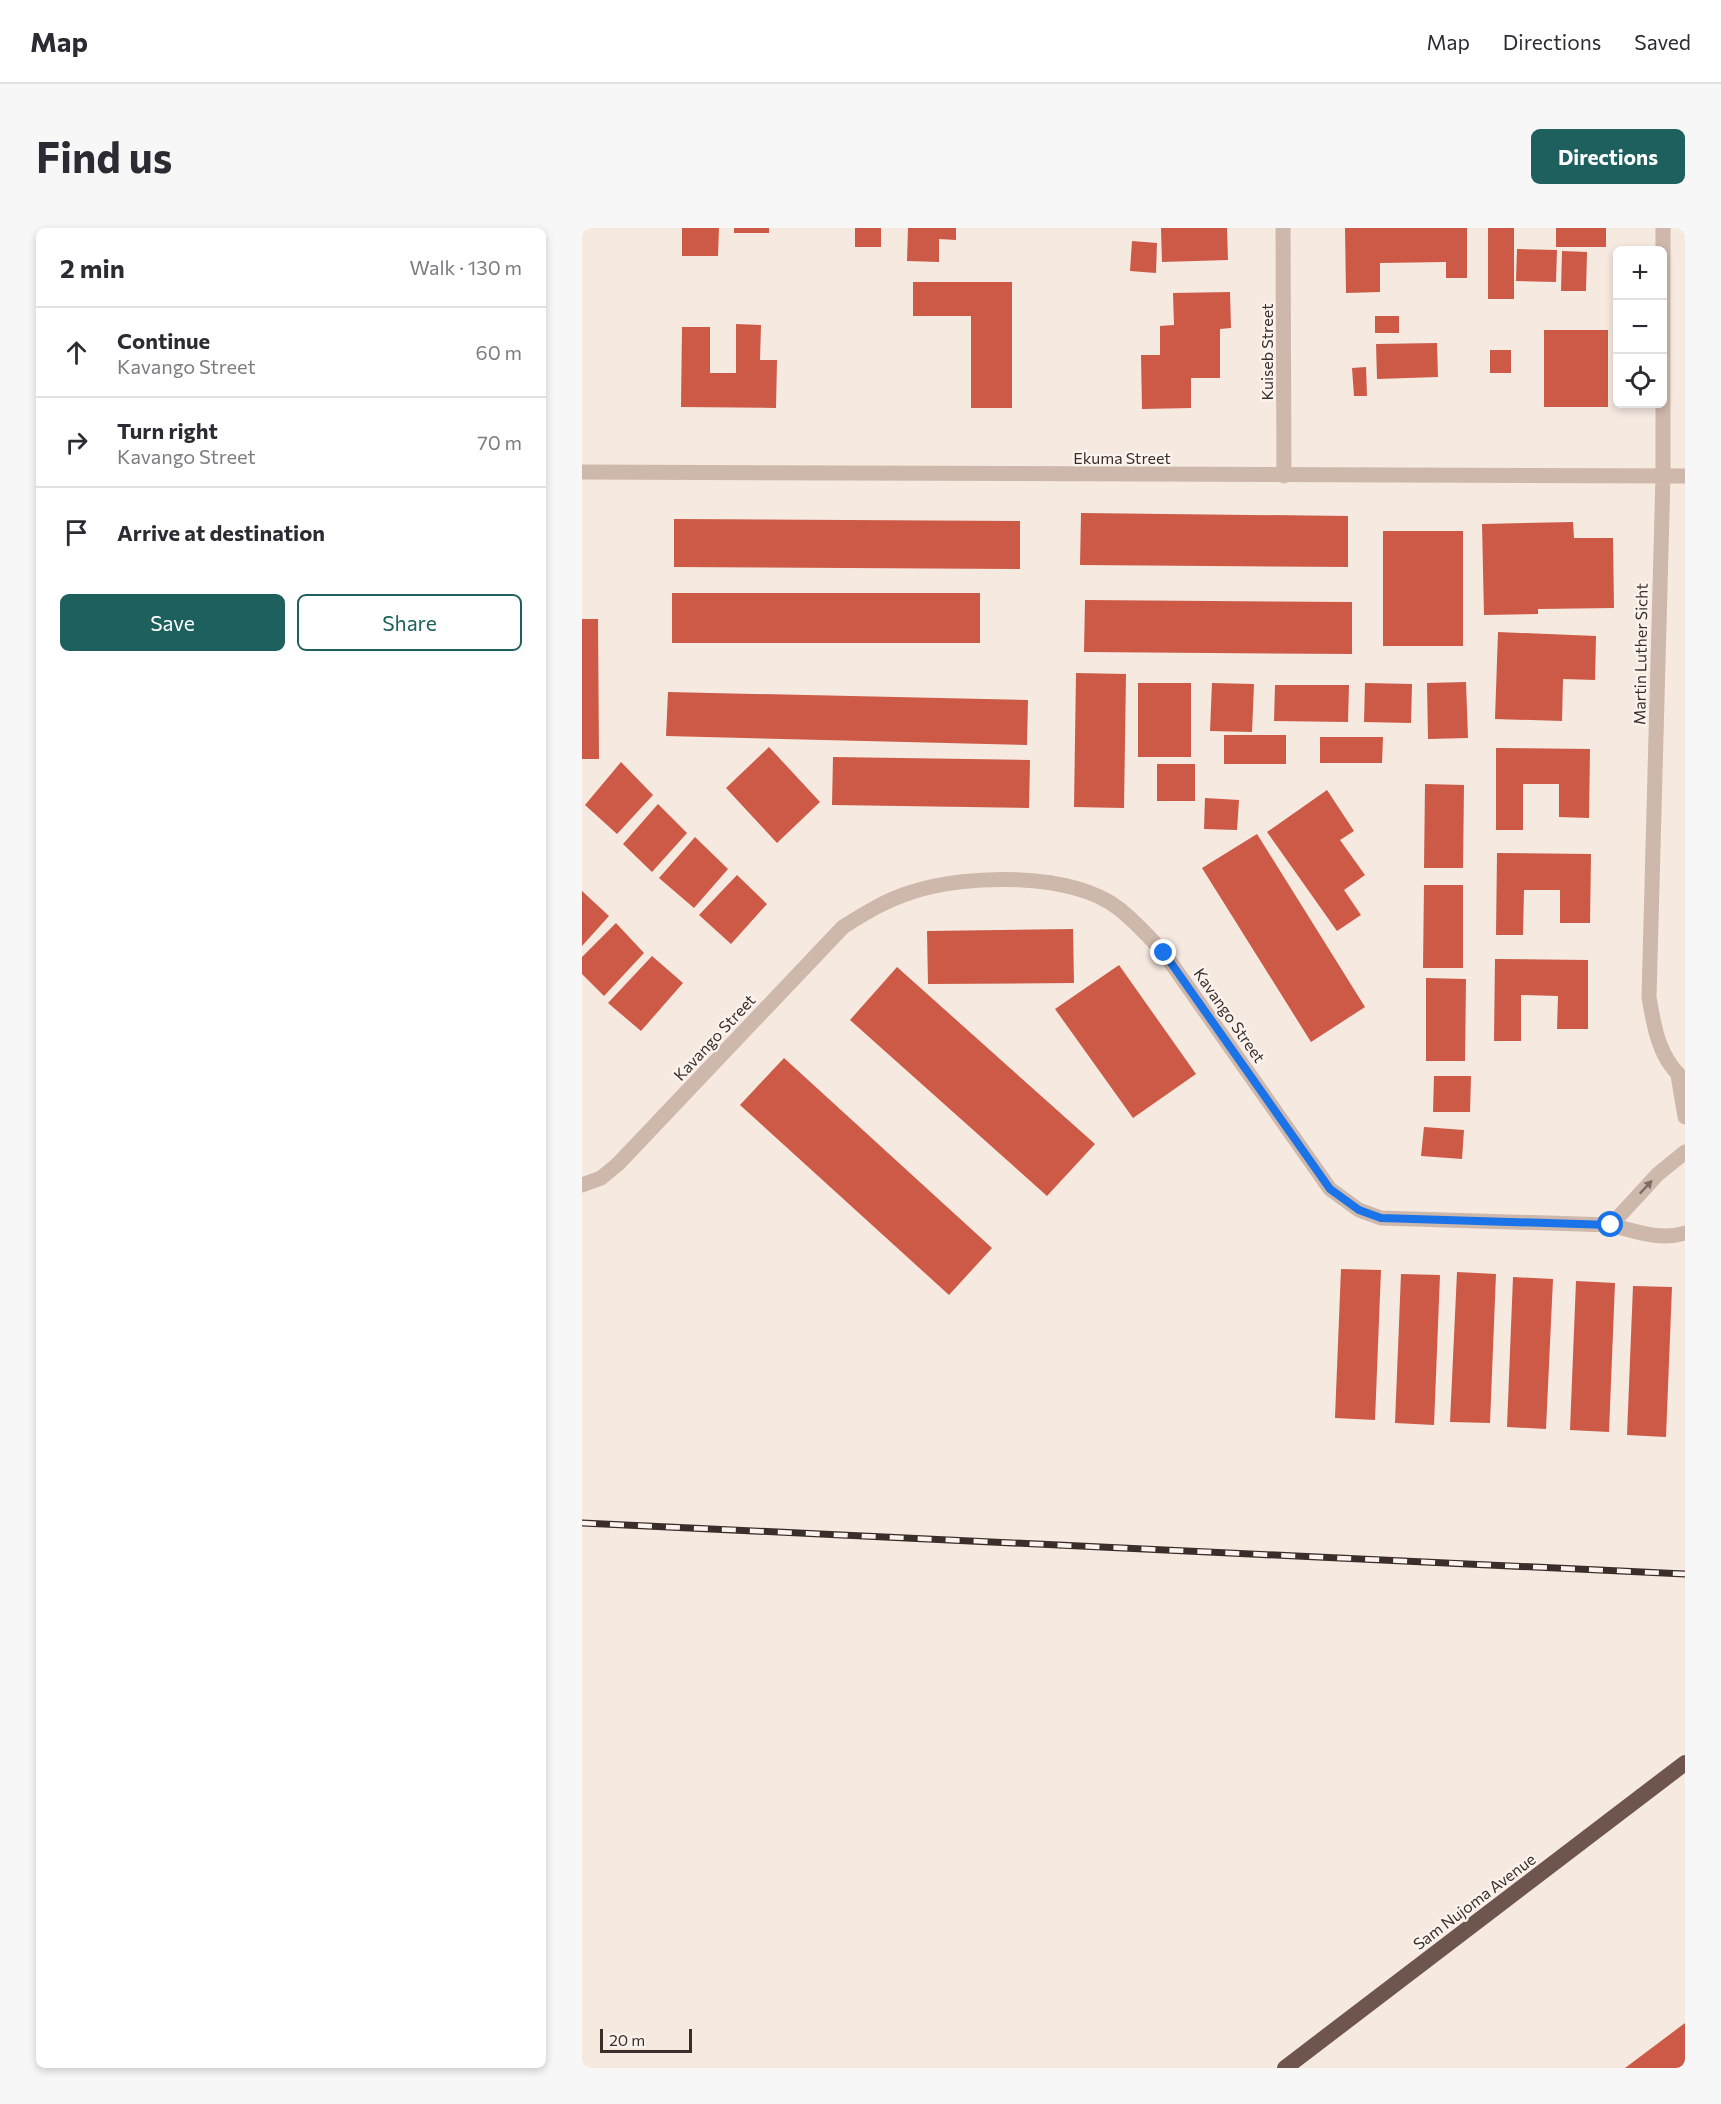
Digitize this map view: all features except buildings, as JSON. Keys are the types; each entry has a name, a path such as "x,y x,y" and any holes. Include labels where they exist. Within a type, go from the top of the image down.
{"highway":[{"name":"Sam Nujoma Avenue","path":"1285,2068 1685,1763"}],"street":[{"name":"Kuiseb Street","path":"1283,228 1284,476"},
{"name":"Martin Luther Sicht","path":"1663,228 1663,476 1649,997 1655,1033 1664,1055 1681,1077 1685,1117"},
{"name":"Ekuma Street","path":"582,471 1284,476 1685,476"},
{"name":"Kavango Street","path":"582,1185 601,1178 618,1164 843,927 878,904 915,891 956,884 1008,880 1055,884 1089,894 1117,907 1142,930 1164,953 1330,1189 1359,1210 1381,1218 1611,1225 1645,1234 1682,1234"},
{"path":"1611,1225 1658,1174 1685,1152"}],"railway":[{"path":"582,1523 1685,1574"}],"route":[{"path":"1164,953 1330,1189 1359,1210 1381,1218 1611,1225"}]}
